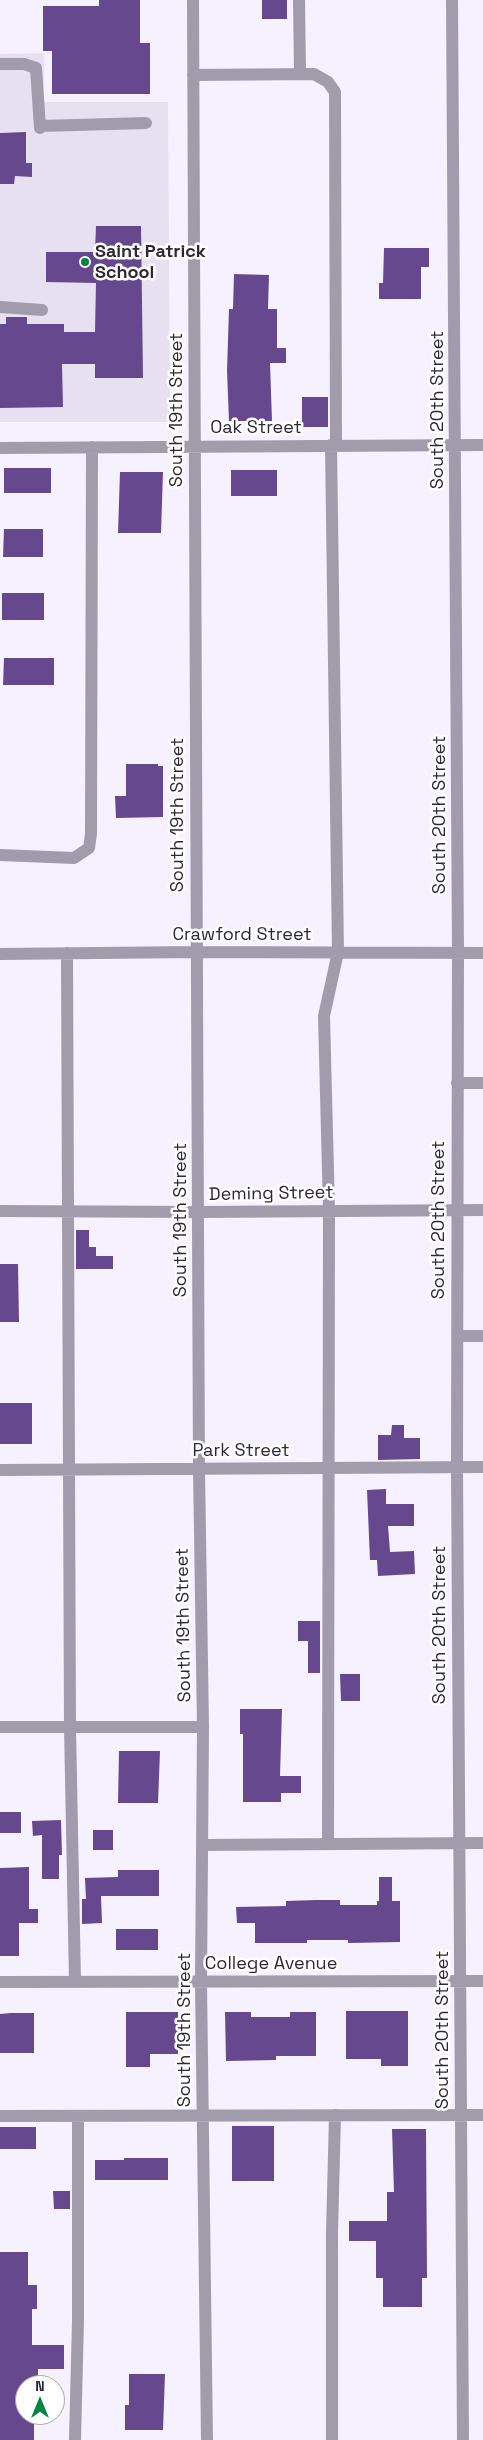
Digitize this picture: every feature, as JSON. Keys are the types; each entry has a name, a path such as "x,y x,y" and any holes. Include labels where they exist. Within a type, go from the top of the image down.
{"street":[{"name":"South 19th Street","path":"193,0 196,952 199,1469 203,1727 201,1982 206,2440"},
{"path":"299,0 300,74"},
{"name":"South 20th Street","path":"452,0 456,445 458,953 456,1210 462,2440"},
{"path":"0,64 24,64 36,68 40,127 146,123"},
{"path":"193,76 314,74 328,82 335,92 334,445 338,952 324,1016 329,1211 328,1843"},
{"path":"0,307 42,310"},
{"name":"Oak Street","path":"0,448 483,445"},
{"path":"0,855 74,858 89,848 91,834 92,447"},
{"name":"Crawford Street","path":"0,954 196,952 483,953"},
{"path":"67,953 70,1727 75,1982"},
{"path":"458,1083 483,1083"},
{"name":"Deming Street","path":"0,1211 483,1210"},
{"path":"457,1336 483,1336"},
{"name":"Park Street","path":"0,1470 483,1467"},
{"path":"0,1727 203,1727"},
{"path":"202,1845 483,1843"},
{"name":"College Avenue","path":"0,1982 483,1981"},
{"path":"332,2440 332,2233 335,2115"},
{"path":"0,2116 483,2115"},
{"path":"75,2440 78,2321 78,2116"}],"shaded area":[{"name":"Saint Patrick School","path":"44,53 44,102 168,102 170,422 0,422 0,54"}],"building":[{"path":"99,0 140,0 140,43 150,43 150,94 52,94 52,51 43,51 43,6 99,6"},
{"path":"262,0 287,0 287,19 262,19"},
{"path":"26,132 26,163 32,163 32,177 15,176 14,184 0,184 0,133"},
{"path":"96,226 141,226 143,378 95,378 95,364 62,364 63,407 0,408 0,324 6,324 6,317 27,317 27,324 64,324 64,332 95,332 96,283 46,282 46,252 95,252"},
{"path":"384,248 429,248 429,267 421,267 421,299 379,299 379,283 383,283"},
{"path":"234,274 269,275 268,309 277,309 277,348 286,348 286,363 270,363 272,421 229,421 227,371 229,309 233,309"},
{"path":"302,397 328,397 328,427 302,427"},
{"path":"4,468 51,468 51,493 4,493"},
{"path":"231,470 277,470 277,496 231,496"},
{"path":"120,472 163,472 161,533 118,533"},
{"path":"4,529 43,529 43,557 3,557"},
{"path":"2,593 44,593 44,620 2,620"},
{"path":"4,658 54,658 54,685 3,685"},
{"path":"126,764 158,764 158,766 163,766 163,817 116,818 115,796 126,796"},
{"path":"76,1230 89,1230 89,1247 96,1247 96,1256 113,1256 113,1269 76,1269"},
{"path":"0,1264 18,1264 19,1322 0,1322"},
{"path":"0,1403 32,1403 32,1444 0,1444"},
{"path":"392,1425 404,1425 404,1438 420,1438 420,1459 378,1460 378,1435 391,1435"},
{"path":"386,1489 386,1504 414,1504 414,1526 388,1526 390,1552 414,1551 415,1574 378,1576 377,1560 370,1560 367,1490"},
{"path":"298,1621 320,1621 320,1673 308,1673 308,1641 298,1641"},
{"path":"340,1674 360,1674 360,1701 341,1701"},
{"path":"240,1709 282,1709 280,1776 301,1776 301,1793 281,1793 281,1802 243,1802 243,1734 240,1734"},
{"path":"119,1751 160,1751 158,1803 118,1803"},
{"path":"0,1812 21,1812 21,1833 0,1833"},
{"path":"61,1820 62,1855 59,1855 59,1879 42,1879 42,1835 33,1836 32,1821"},
{"path":"93,1830 113,1830 113,1850 93,1850"},
{"path":"29,1867 29,1909 38,1909 38,1923 19,1923 19,1956 0,1956 0,1868"},
{"path":"118,1870 159,1870 159,1896 101,1896 102,1923 82,1924 82,1899 86,1899 85,1878 118,1877"},
{"path":"379,1877 392,1877 392,1901 400,1901 400,1942 348,1943 348,1940 307,1940 307,1943 255,1943 255,1923 237,1923 236,1907 286,1906 286,1901 316,1900 340,1900 340,1905 377,1905 377,1901 379,1901"},
{"path":"116,1929 158,1929 158,1950 116,1950"},
{"path":"346,2011 408,2011 408,2066 381,2066 381,2059 346,2059"},
{"path":"126,2012 178,2012 178,2054 150,2054 150,2067 126,2067"},
{"path":"225,2012 251,2012 251,2017 290,2017 290,2012 316,2012 316,2056 276,2056 276,2060 226,2061"},
{"path":"34,2013 34,2053 0,2053 0,2014"},
{"path":"232,2126 274,2126 274,2181 232,2181"},
{"path":"0,2127 36,2127 36,2149 0,2149"},
{"path":"392,2129 426,2129 427,2278 422,2278 422,2307 383,2307 383,2278 376,2278 376,2241 349,2241 349,2221 387,2221 387,2192 394,2192"},
{"path":"124,2158 168,2158 168,2180 95,2180 95,2160 124,2160"},
{"path":"53,2191 70,2191 70,2209 54,2209"},
{"path":"0,2252 28,2252 28,2285 37,2285 37,2309 32,2309 32,2345 64,2345 64,2369 38,2369 38,2375 15,2375 15,2425 34,2425 34,2440 0,2440"},
{"path":"129,2374 165,2374 163,2430 125,2430 125,2405 129,2405"}],"place":[{"name":"Saint Patrick School","path":"85,262"}]}
